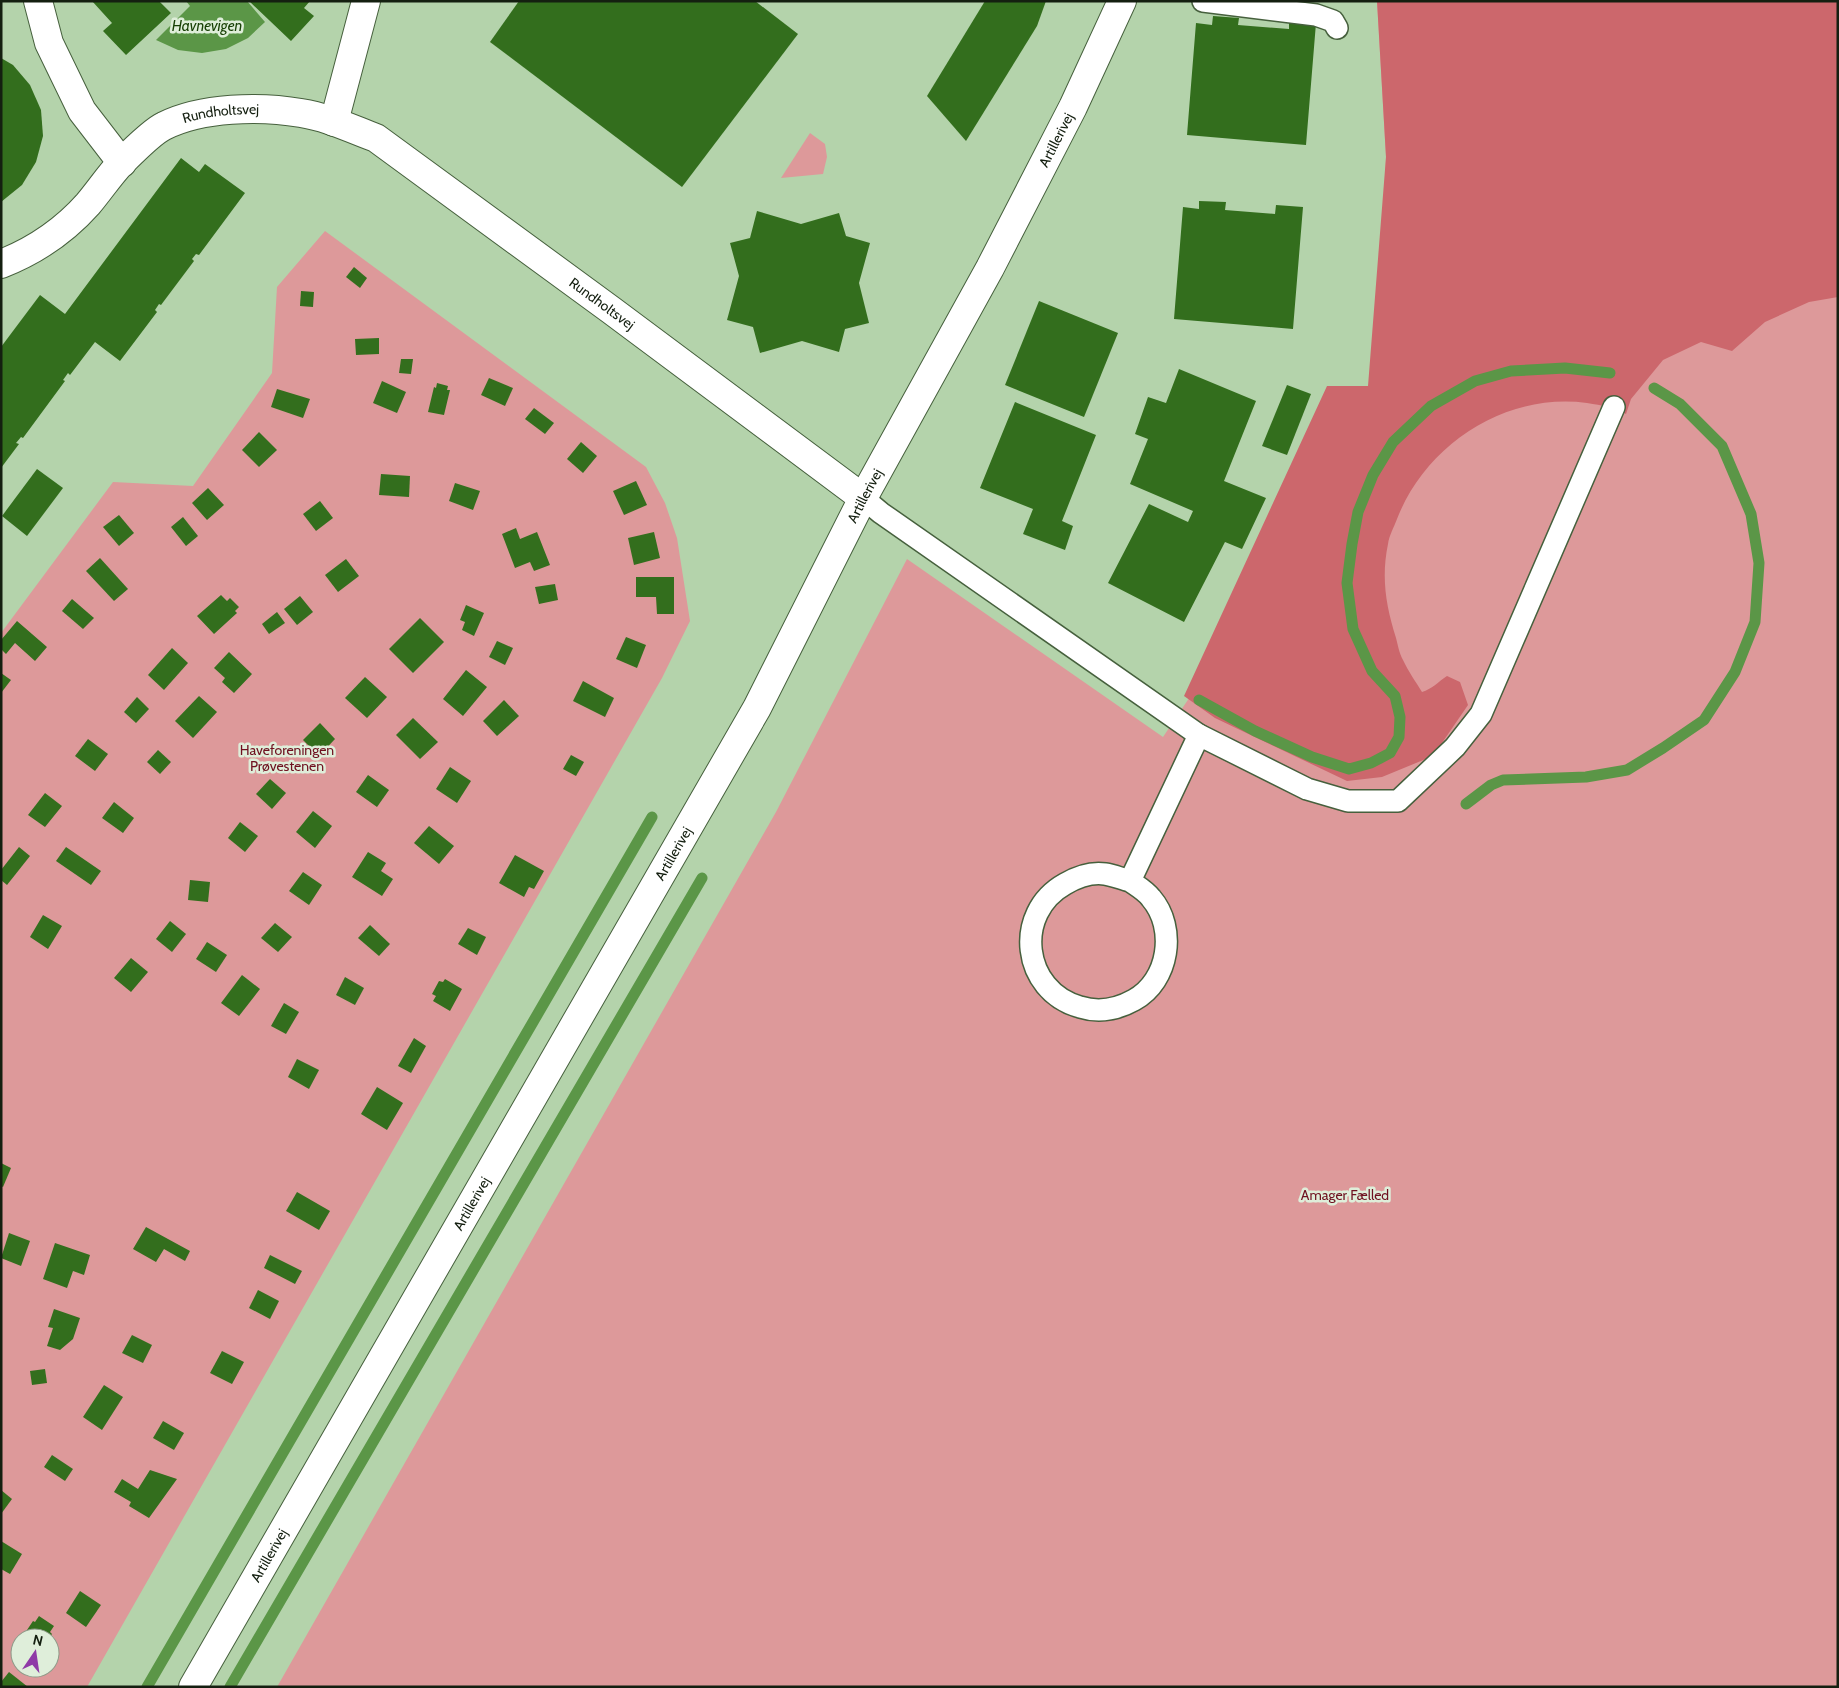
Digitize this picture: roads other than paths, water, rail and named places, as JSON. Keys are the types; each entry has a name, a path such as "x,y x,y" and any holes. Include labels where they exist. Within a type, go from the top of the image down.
{"street":[{"path":"38,1 49,43 82,111 122,163"},
{"path":"334,122 366,1"},
{"name":"Artillerivej","path":"193,1687 757,708 863,498 990,268 1073,107 1122,1"},
{"name":"Rundholtsvej","path":"1,264 40,246 66,227 122,163 162,127 201,113 251,109 301,113 334,122 376,138 863,498"}],"lane":[{"path":"1203,1 1316,15 1333,21 1337,28"},
{"path":"863,498 881,513 1199,735 1307,789 1348,801 1398,801 1455,747 1481,714 1614,407"},
{"path":"1130,881 1199,735"},
{"path":"1104,874 1130,881 1151,898 1164,922 1168,948 1160,974 1143,995 1120,1008 1092,1011 1067,1004 1046,987 1033,963 1030,936 1037,910 1054,890 1078,876 1104,874"}],"water":[{"name":"Havnevigen","path":"186,1 247,1 265,22 248,38 226,49 202,53 178,50 156,40 190,6"}],"waterway":[{"path":"1199,700 1255,731 1312,757 1349,769 1371,763 1390,753 1399,737 1400,717 1395,696 1372,671 1353,629 1347,583 1358,512 1373,475 1393,442 1431,406 1475,381 1511,371 1565,368 1610,373"},
{"path":"1466,804 1491,785 1503,780 1586,777 1627,770 1704,720 1735,672 1755,622 1759,563 1751,514 1722,446 1680,404 1654,388"},
{"path":"147,1687 652,817"},
{"path":"230,1687 702,878"}],"park label":[{"name":"Haveforeningen Prøvestenen","path":"287,758"},
{"name":"Amager Fælled","path":"1345,1195"}]}
